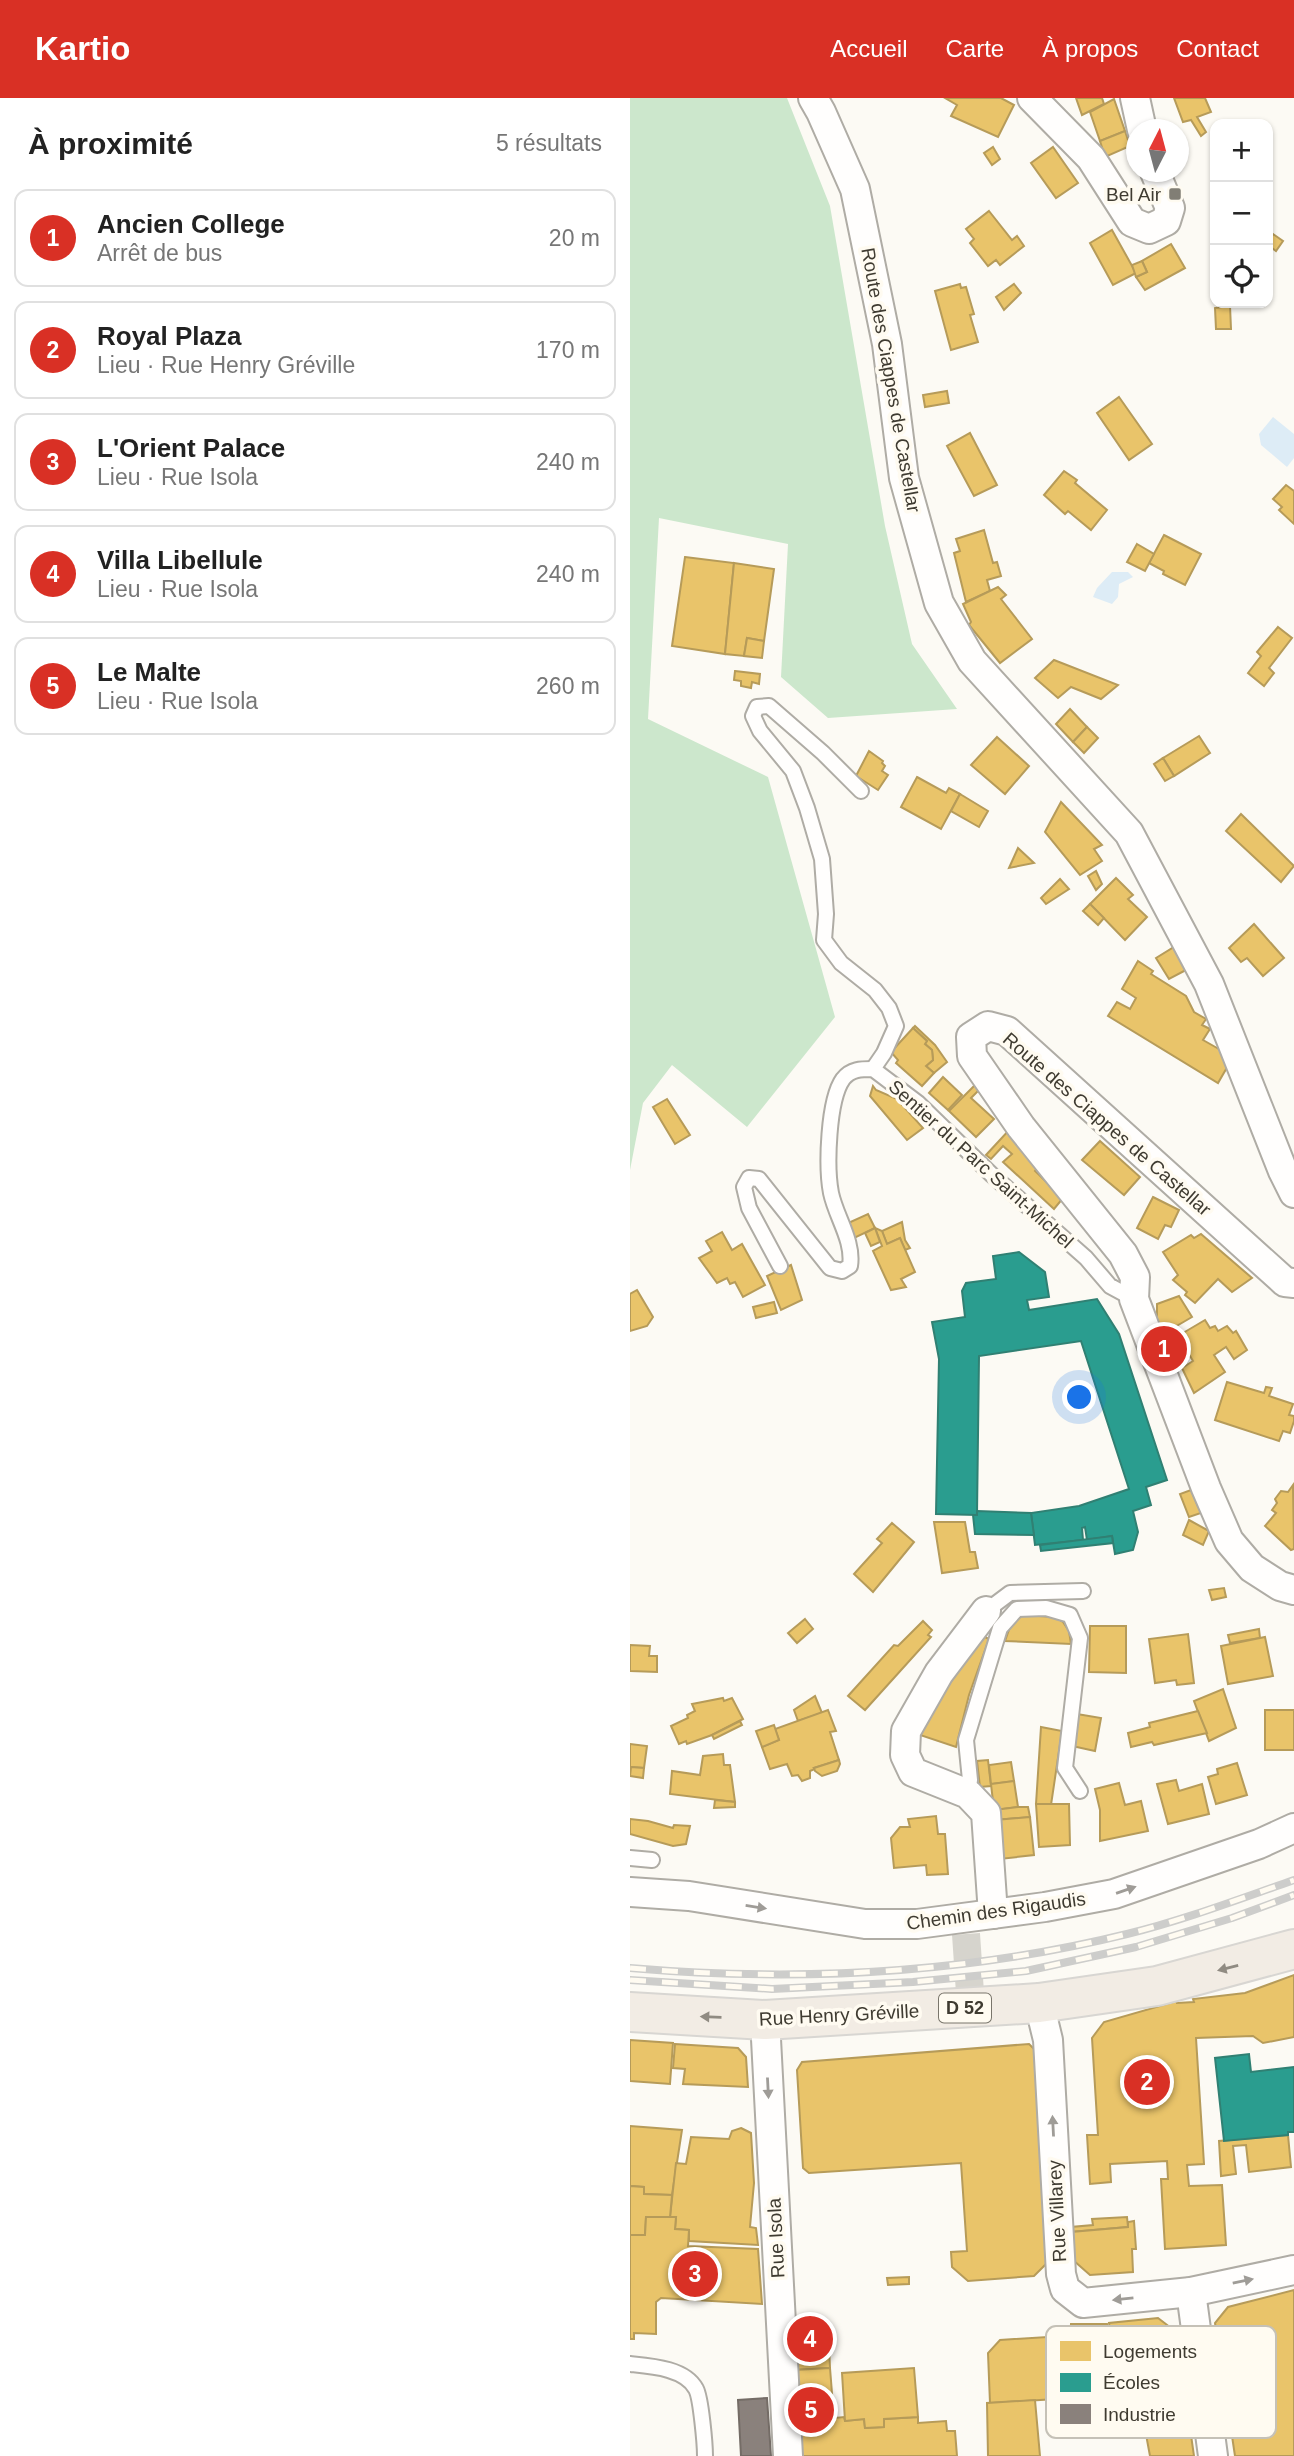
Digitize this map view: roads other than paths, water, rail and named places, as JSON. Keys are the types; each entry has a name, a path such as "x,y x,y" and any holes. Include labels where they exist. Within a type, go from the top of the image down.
{"main road":[{"name":"Rue Henry Gréville","path":"630,2012 765,2020 971,2000 1040,2003 1157,1986 1294,1949"}],"street":[{"name":"Route des Ciappes de Castellar","path":"813,98 855,189 887,344 904,478 939,603 972,661 1129,833 1209,984 1294,1193"},
{"path":"1032,98 1091,158 1132,222 1149,229 1166,221 1170,208 1159,182"},
{"path":"1135,98 1140,119"},
{"name":"Route des Ciappes de Castellar","path":"1294,1283 1285,1282 1007,1031 988,1026 971,1037 972,1056 1021,1127 1123,1254 1135,1277 1134,1299 1229,1541 1252,1568 1280,1586 1294,1590"},
{"path":"986,1611 939,1673 906,1731 905,1755 913,1772 968,1794 986,1813 993,1914"},
{"name":"Chemin des Rigaudis","path":"630,1892 689,1896 918,1932 993,1914 1114,1894 1259,1844 1294,1828"},
{"name":"Rue Villarey","path":"1040,2003 1048,2040 1061,2274 1065,2289 1083,2304 1191,2292 1294,2270"},
{"name":"Rue Isola","path":"765,2020 788,2456"},
{"path":"1191,2292 1196,2326"},
{"path":"1211,2438 1213,2456"}],"lane":[{"path":"861,791 823,753 769,706 757,708 753,716 760,731 793,771 822,859 826,914 824,940 841,963 875,990 889,1009 896,1026 884,1053 873,1069"},
{"name":"Sentier du Parc Saint-Michel","path":"780,1266 749,1208 744,1187 749,1178 759,1179 830,1268 842,1271 850,1266 852,1253 831,1190 832,1104 844,1079 855,1070 873,1069 918,1103 992,1175 1086,1258 1110,1286 1134,1299"},
{"path":"986,1611 1010,1593 1083,1591"},
{"path":"968,1794 970,1780 966,1740 1000,1628 1017,1609 1046,1608 1070,1615 1080,1638 1065,1768 1080,1791"},
{"path":"630,1858 652,1860"},
{"path":"630,2364 663,2367 681,2376 696,2389 705,2456"}],"tunnel":[{"path":"966,1934 970,1993"}],"railway":[{"path":"630,1968 817,1974 942,1966 1004,1958 1127,1934 1294,1880"},
{"path":"630,1980 772,1989 913,1982 1026,1971 1136,1947 1232,1918 1294,1895"}],"place":[{"name":"Bel Air","path":"1175,194"},
{"name":"Ancien College","path":"1164,1349"},
{"name":"Royal Plaza","path":"1147,2082"},
{"name":"L'Orient Palace","path":"695,2274"},
{"name":"Villa Libellule","path":"810,2339"},
{"name":"Le Malte","path":"811,2410"}]}
